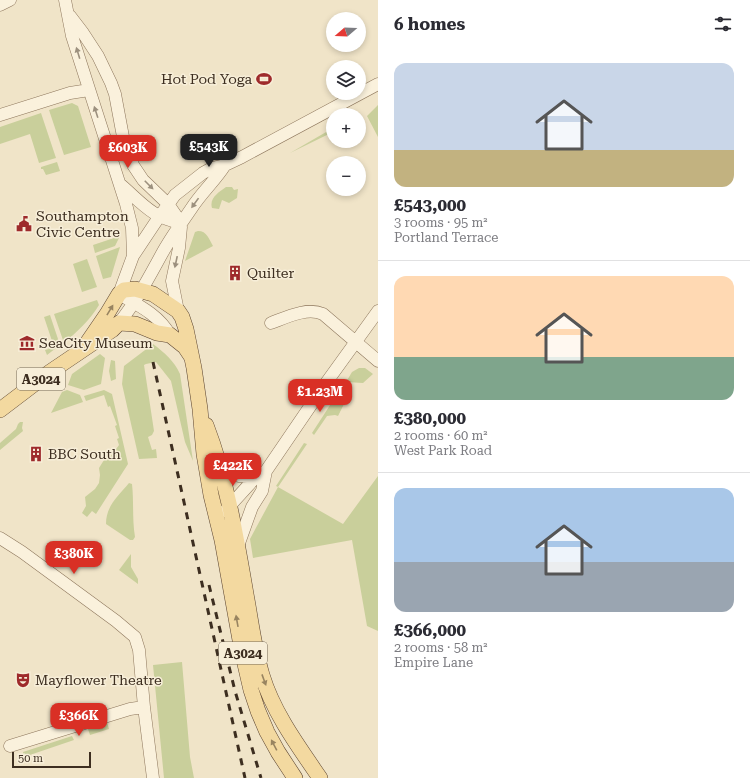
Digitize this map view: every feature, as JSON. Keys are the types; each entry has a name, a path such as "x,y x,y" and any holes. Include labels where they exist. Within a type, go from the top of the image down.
{"main road":[{"name":"A3024","path":"83,349 108,314 118,294 129,289 142,290 163,299 178,311 186,329 192,357 200,409 204,454 251,690 267,732 295,778"},
{"name":"A3024","path":"0,410 119,323"},
{"path":"119,323 135,324 157,333 170,335 185,347 192,357"},
{"name":"A3024","path":"200,409 215,448 231,511 255,648 262,676 285,724 320,778"}],"street":[{"path":"0,5 10,0"},
{"path":"65,0 72,36 121,185 132,228 133,256"},
{"path":"69,16 83,33 94,50 111,83 124,142 133,165 143,180 168,204 181,224 172,281 178,311"},
{"path":"170,335 161,322 134,302 118,294 133,256 168,204 180,191 202,173 212,168 225,165 378,84"},
{"path":"0,115 70,93 89,90"},
{"path":"119,323 142,290 164,249 197,200 218,176 225,165"},
{"path":"121,185 152,213 159,217 181,224"},
{"path":"271,323 286,323 296,314 317,311 323,314 378,361"},
{"path":"231,511 261,474 378,311"},
{"path":"219,464 239,476 261,474"},
{"path":"238,546 252,507 262,491 261,474"},
{"path":"217,518 231,511 252,507"},
{"path":"0,538 22,552 132,633 135,637 139,645 144,707 153,778"},
{"path":"10,746 130,709 144,707"}],"green space":[{"path":"72,103 78,106 91,147 64,155 49,110"},
{"path":"378,105 378,137 367,116"},
{"path":"41,113 56,158 39,163 30,134 0,144 0,127"},
{"path":"326,132 326,135 290,153"},
{"path":"57,162 60,171 46,175 43,169 41,169 41,167"},
{"path":"226,187 232,187 234,190 238,189 237,198 229,203 222,200 219,209 212,208 211,204 213,198"},
{"path":"198,231 206,234 213,246 185,261 195,232"},
{"path":"120,236 115,246 95,253 93,245"},
{"path":"120,247 111,277 103,279 96,256"},
{"path":"87,259 97,287 82,292 73,264"},
{"path":"97,300 99,305 92,316 64,343 54,314"},
{"path":"50,315 60,345 47,355 45,350 55,346 44,317"},
{"path":"153,344 169,358 180,374 193,461 185,442 171,381 156,362 144,365 154,431 152,435 148,437 152,450 156,449 157,458 139,459 122,384 124,366"},
{"path":"100,354 105,358 101,384 84,390 68,385 72,374"},
{"path":"111,360 115,361 116,379 111,381 109,371"},
{"path":"359,368 365,368 373,374 363,383 346,382 352,372"},
{"path":"67,390 80,395 83,402 51,413 62,392"},
{"path":"104,390 112,394 128,464 96,514 92,511 87,517 82,513 86,506 85,497 95,489 99,483 99,468 104,460 111,456 119,445 117,439 119,438 115,426 117,425 104,395 86,401 84,396"},
{"path":"334,399 344,400 344,404 338,416 327,416 314,435 312,433"},
{"path":"20,422 23,422 23,431 0,450 0,443 16,429"},
{"path":"304,443 307,444 278,487 276,486"},
{"path":"378,476 378,631 367,626 352,540 253,558 250,539 278,487 343,524"},
{"path":"129,483 132,484 133,490 135,537 133,540 130,540 106,524 110,507"},
{"path":"131,554 131,567 138,579 138,584 119,570"},
{"path":"182,662 190,757 194,778 164,778 153,665"},
{"path":"107,722 109,729 90,735 88,729"},
{"path":"72,736 74,740 24,757 23,752"}],"railway":[{"path":"153,362 245,778"},
{"path":"209,585 235,691 261,778"}],"place":[{"name":"Hot Pod Yoga","path":"264,79"},
{"name":"Southampton Civic Centre","path":"24,224"},
{"name":"Quilter","path":"235,273"},
{"name":"SeaCity Museum","path":"27,343"},
{"name":"BBC South","path":"36,454"},
{"name":"Mayflower Theatre","path":"23,680"}]}
